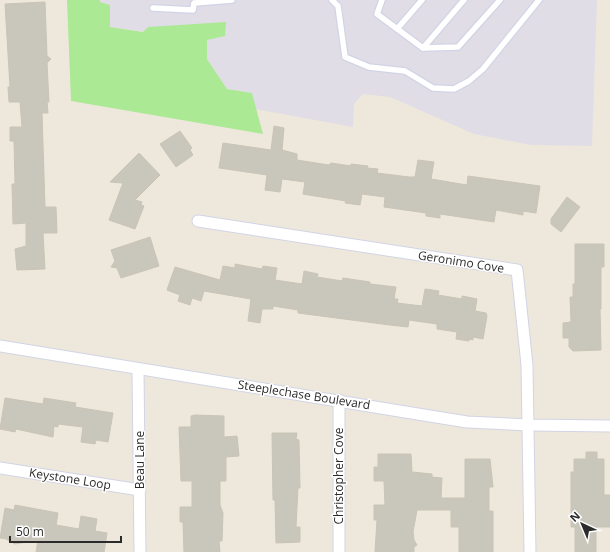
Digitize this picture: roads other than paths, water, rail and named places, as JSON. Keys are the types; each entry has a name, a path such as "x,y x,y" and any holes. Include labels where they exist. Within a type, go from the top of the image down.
{"street":[{"name":"Geronimo Cove","path":"198,221 517,270 527,365 530,552"},
{"name":"Steeplechase Boulevard","path":"0,346 466,422 528,425 610,426"},
{"name":"Beau Lane","path":"138,369 140,552"},
{"name":"Christopher Cove","path":"338,400 339,552"},
{"name":"Keystone Loop","path":"0,468 140,490"}],"lane":[{"path":"154,8 192,10 194,3 232,0"},
{"path":"332,0 338,6 345,57 369,67 406,71 433,88 454,89 469,81 483,69 539,0"},
{"path":"382,0 377,14 423,48 458,47 500,0"},
{"path":"398,29 422,0"},
{"path":"423,48 464,0"}]}
